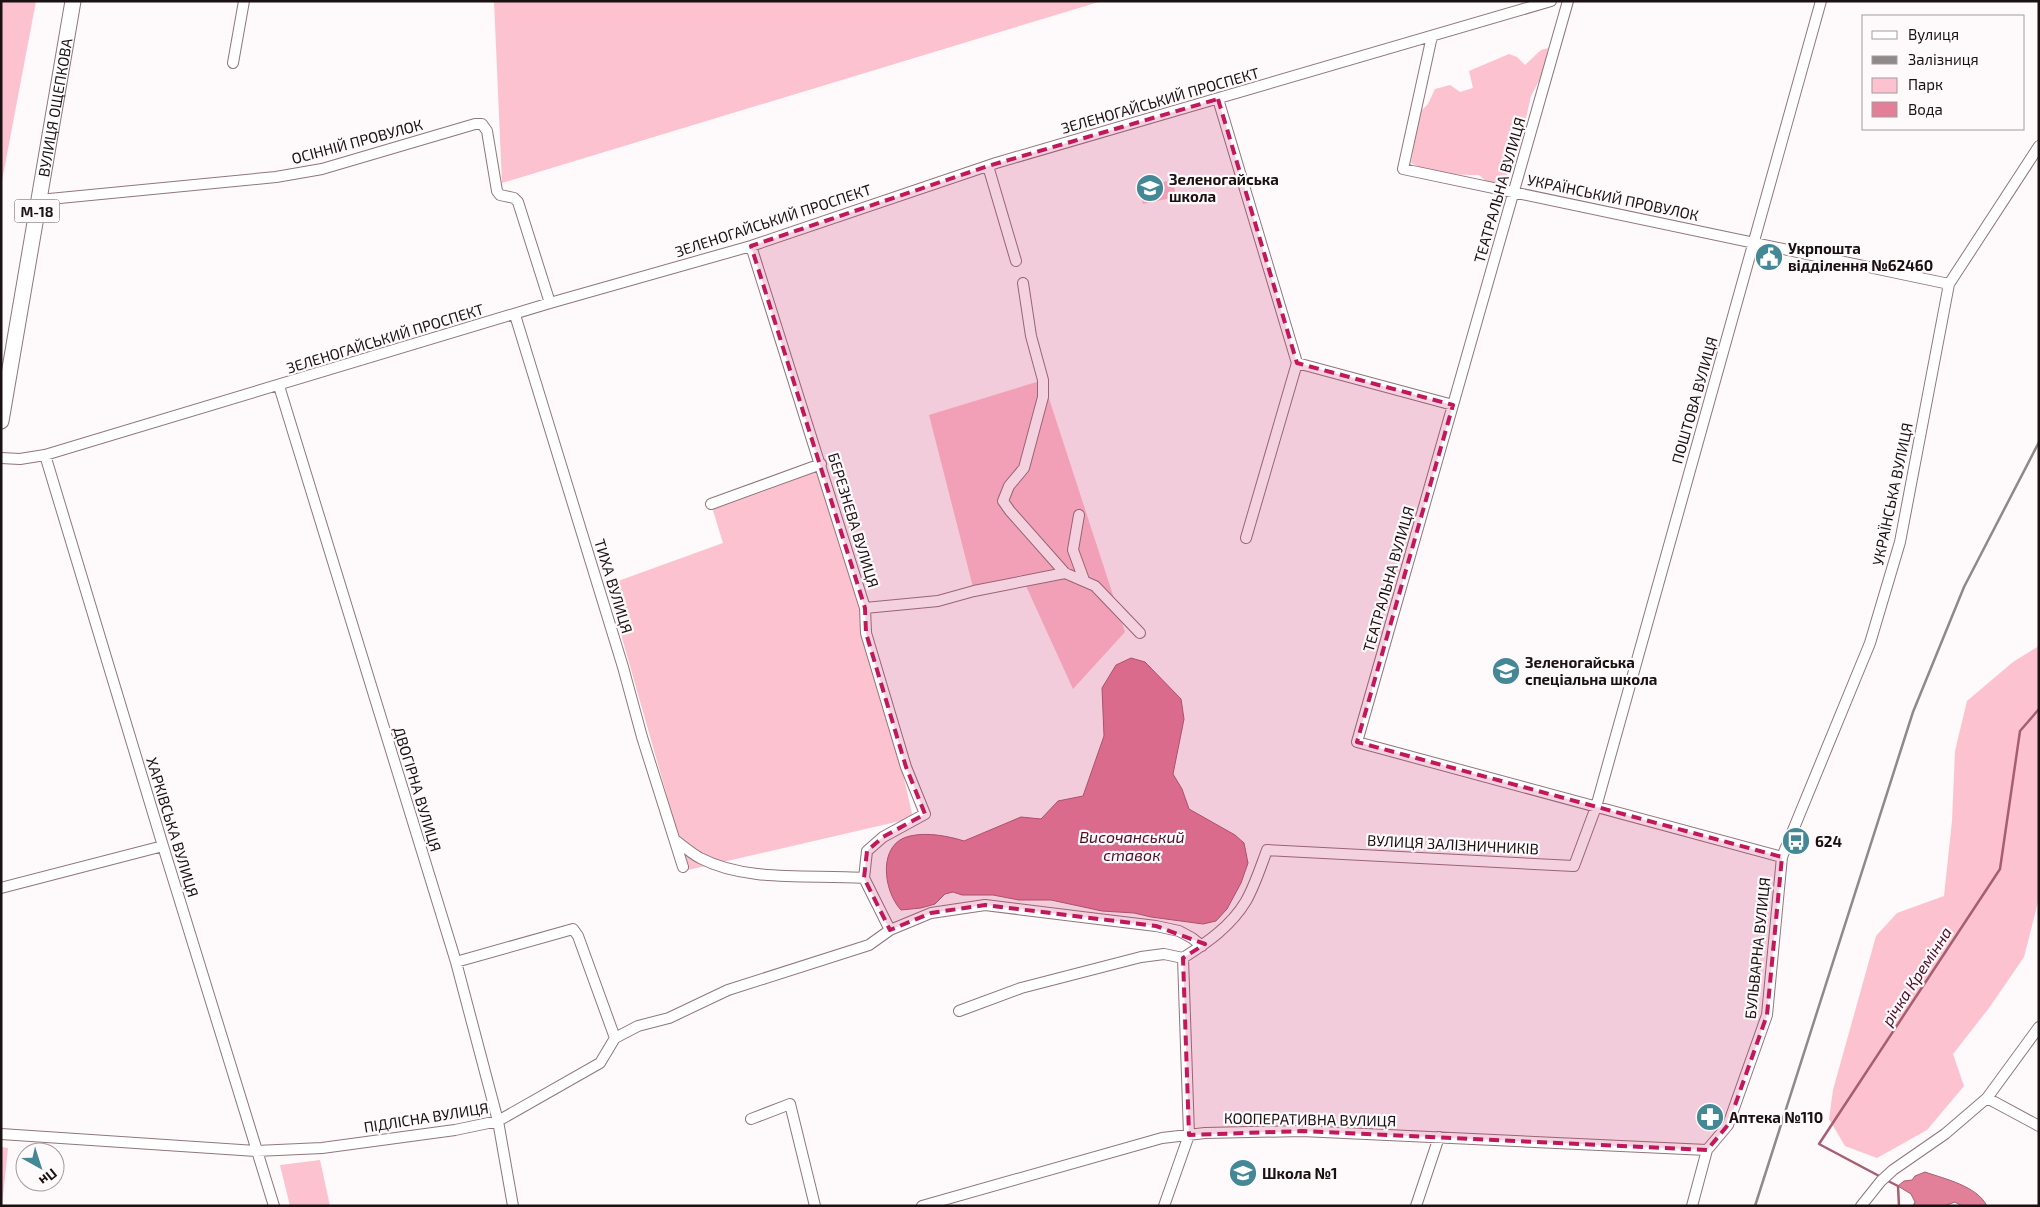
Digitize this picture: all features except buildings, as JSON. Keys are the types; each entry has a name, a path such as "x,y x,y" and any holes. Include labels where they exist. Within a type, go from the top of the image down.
{"highway":[{"name":"ВУЛИЦЯ ОЩЕПКОВА","path":"1,421 73,1"}],"street":[{"path":"233,63 244,1"},
{"name":"ЗЕЛЕНОГАЙСЬКИЙ ПРОСПЕКТ","path":"1,458 20,459 45,455 550,303 751,246 988,166 1552,1"},
{"name":"ТЕАТРАЛЬНА ВУЛИЦЯ","path":"1568,1 1357,742 1782,857"},
{"name":"ПОШТОВА ВУЛИЦЯ","path":"1596,807 1821,1"},
{"name":"УКРАЇНСЬКИЙ ПРОВУЛОК","path":"1432,36 1403,169 1949,284"},
{"path":"1218,99 1297,363 1246,538"},
{"name":"ОСІННІЙ ПРОВУЛОК","path":"39,200 276,177 322,169 475,124 482,124 487,131 497,191 500,195 514,198 518,202 550,303"},
{"name":"УКРАЇНСЬКА ВУЛИЦЯ","path":"1782,857 1870,643 1900,542 1949,284 2039,146"},
{"path":"988,166 1016,261"},
{"name":"БЕРЕЗНЕВА ВУЛИЦЯ","path":"751,246 865,608 938,600 1065,573"},
{"path":"1023,284 1031,336 1043,380 1043,397 1024,468 1009,486 1003,501 1065,573 1095,586 1140,633"},
{"name":"ТИХА ВУЛИЦЯ","path":"515,314 683,867"},
{"path":"1297,363 1453,405"},
{"name":"ДВОГІРНА ВУЛИЦЯ","path":"279,386 456,962 498,1121 513,1206"},
{"name":"ХАРКІВСЬКА ВУЛИЦЯ","path":"45,455 274,1206"},
{"path":"710,504 821,464"},
{"path":"1079,515 1073,550 1084,580"},
{"path":"865,608 866,633 906,767 925,814 883,837 867,851 864,878 890,930"},
{"name":"ВУЛИЦЯ ЗАЛІЗНИЧНИКІВ","path":"1202,946 1228,925 1247,900 1268,850 1574,866 1596,807"},
{"path":"675,840 700,858 724,867 784,875 864,878"},
{"path":"1,888 163,846"},
{"name":"БУЛЬВАРНА ВУЛИЦЯ","path":"1692,1206 1708,1150 1728,1125 1767,1015 1782,857"},
{"path":"456,962 573,929 578,936 614,1038 638,1026 669,1018 728,990 869,944 890,930 931,913 985,905 1156,926 1179,931 1202,946 1183,958 1164,954 1141,957 1021,988 959,1011"},
{"path":"1164,1206 1189,1135 1183,958"},
{"path":"1861,1206 1884,1178 1945,1134 1987,1098 2039,1027"},
{"name":"ПІДЛІСНА ВУЛИЦЯ","path":"1,1134 256,1151 322,1148 455,1130 498,1121 600,1063 614,1038"},
{"path":"1987,1098 2039,1126"},
{"path":"751,1119 790,1104 814,1206"},
{"name":"КООПЕРАТИВНА ВУЛИЦЯ","path":"922,1206 1162,1138 1205,1133 1302,1131 1708,1150"},
{"path":"1416,1206 1439,1137"}],"highlighted area":[{"path":"1218,99 1297,363 1453,405 1357,742 1782,857 1767,1015 1728,1125 1707,1150 1302,1131 1189,1135 1183,958 1205,944 1156,926 985,905 931,913 890,930 864,878 867,851 883,837 925,814 906,767 866,633 865,608 751,246 988,166"}],"green space":[{"path":"1,1 36,1 1,186"},
{"path":"494,1 1102,1 502,183"},
{"path":"1548,48 1544,71 1531,96 1523,131 1510,164 1505,184 1487,182 1479,175 1436,172 1411,163 1419,113 1428,104 1435,89 1450,85 1460,92 1473,88 1469,71 1509,54 1517,57 1525,65 1541,50"},
{"path":"1173,180 1176,197 1143,204 1139,187"},
{"path":"1043,380 1125,632 1073,689 1021,575 974,591 929,415"},
{"path":"821,464 865,608 913,818 688,870 607,585 723,543 711,504"},
{"path":"2039,646 2039,898 2024,957 1989,1008 1953,1054 1964,1086 1927,1130 1877,1158 1845,1146 1829,1119 1833,1090 1876,936 1897,913 1944,896 1952,821 1955,751 1967,701 2013,662"},
{"path":"1,1147 8,1148 2,1206 1,1206"},
{"path":"320,1160 330,1206 290,1206 280,1165"}],"water":[{"name":"Височанський ставок","path":"1131,658 1145,662 1181,699 1184,719 1173,774 1182,789 1189,809 1235,835 1244,843 1248,863 1241,883 1227,909 1216,921 1203,924 1134,913 1102,911 1051,900 1019,900 993,895 962,895 953,892 945,894 935,904 921,908 901,910 890,891 886,868 892,848 899,840 923,834 944,836 964,841 1021,817 1041,819 1058,801 1083,796 1104,736 1102,688 1116,665"},
{"path":"1925,1172 1968,1188 1976,1193 1987,1206 1962,1206 1955,1202 1944,1206 1913,1206 1915,1202 1911,1194 1898,1186 1904,1181 1912,1180 1915,1176"}],"waterway":[{"name":"річка Кремінна","path":"1881,1177 1819,1144 2000,869 2020,731 2039,709"},
{"name":"річка Кремінна","path":"1886,1180 1898,1186 1899,1206"}],"railway":[{"path":"1755,1206 1913,712 1964,587 2039,442"}],"place":[{"name":"Зеленогайська школа","path":"1150,188"},
{"name":"Укрпошта відділення №62460","path":"1769,257"},
{"name":"Зеленогайська спеціальна школа","path":"1506,671"},
{"name":"624","path":"1796,841"},
{"name":"Аптека №110","path":"1710,1117"},
{"name":"Школа №1","path":"1243,1173"}]}
